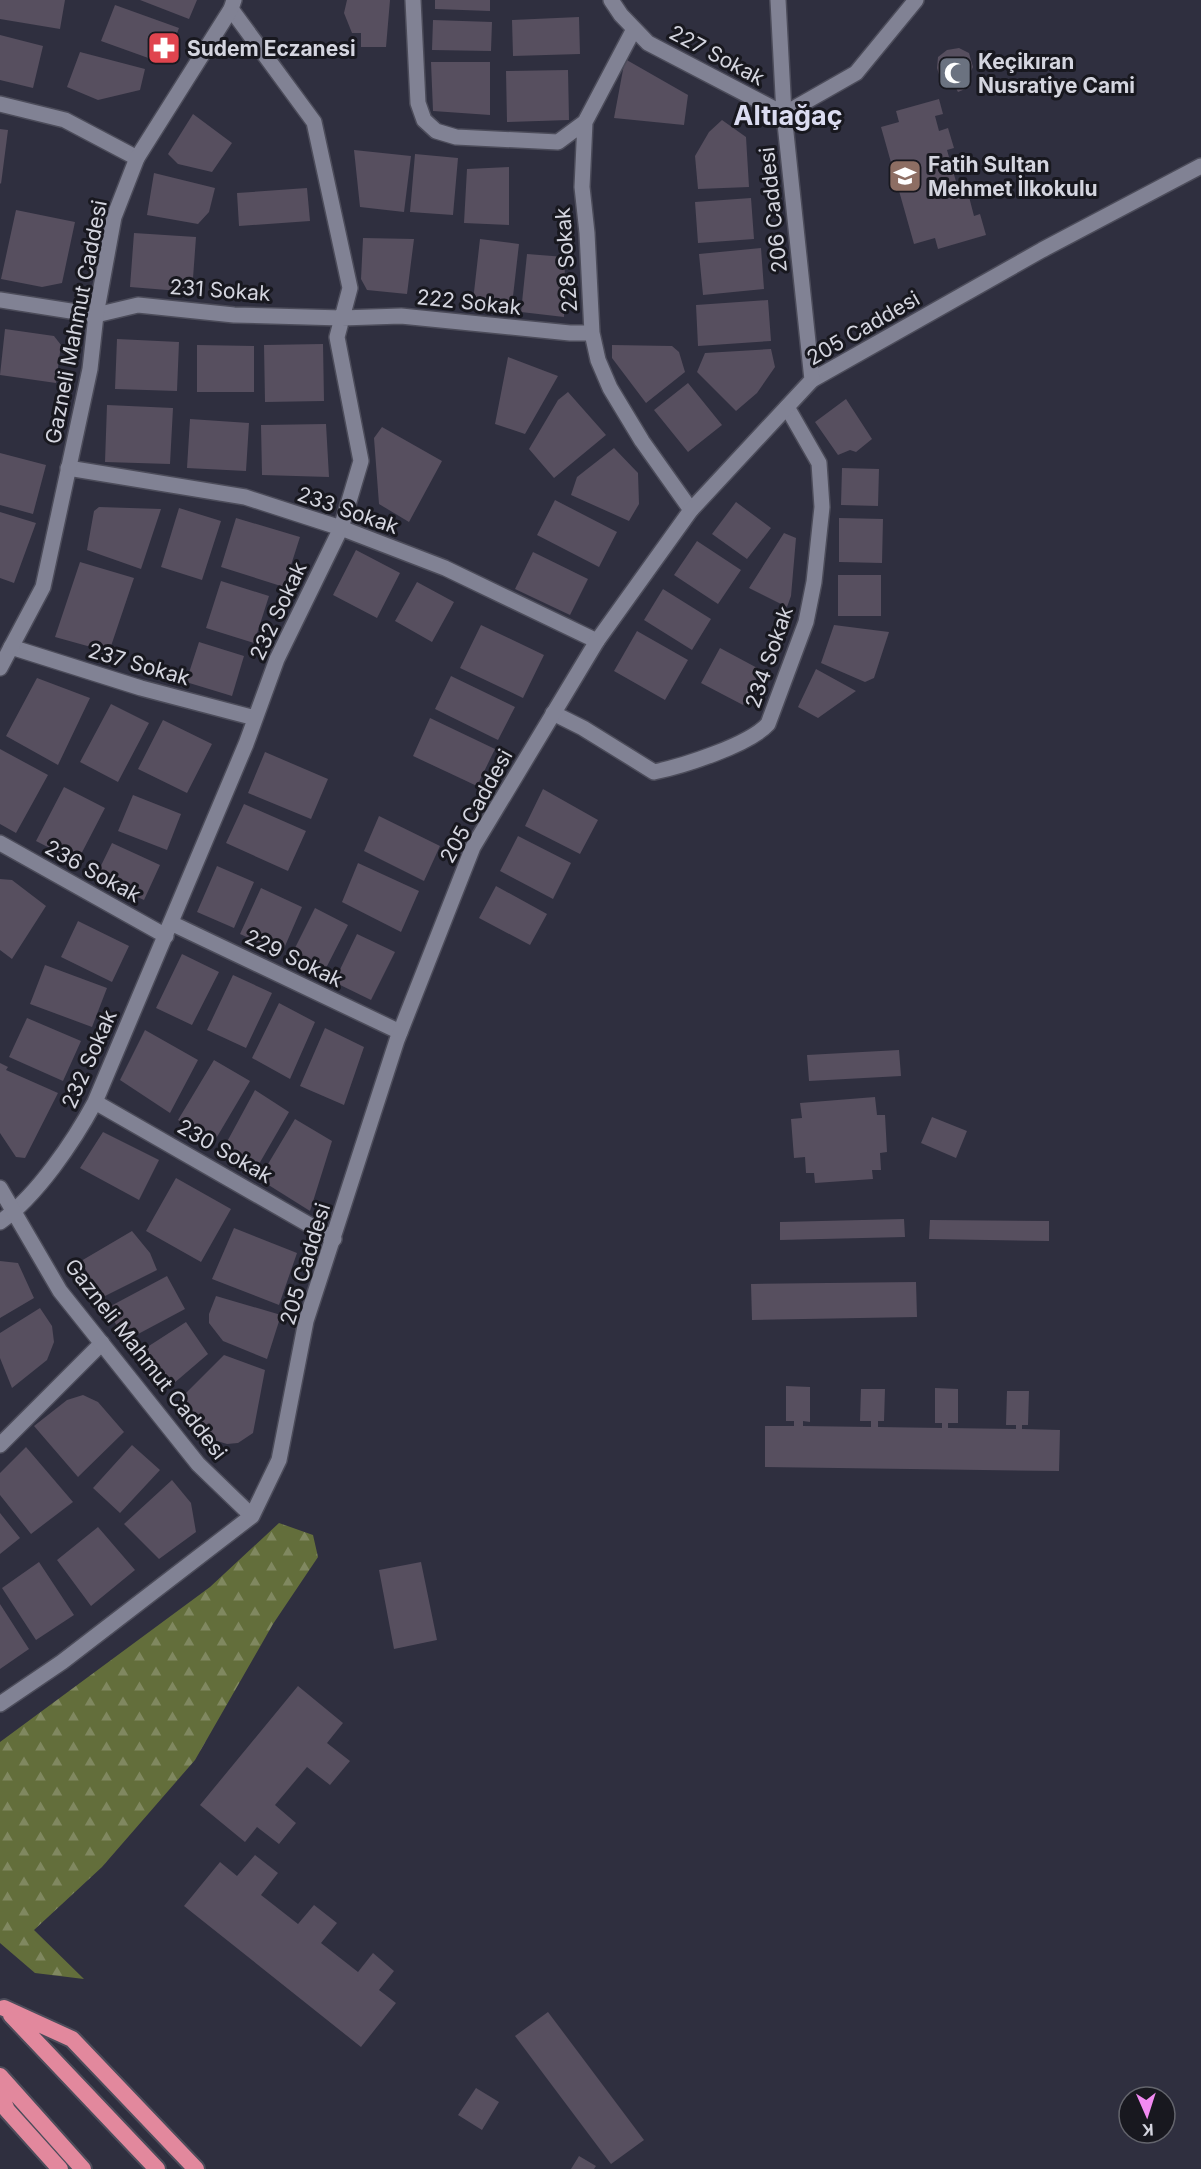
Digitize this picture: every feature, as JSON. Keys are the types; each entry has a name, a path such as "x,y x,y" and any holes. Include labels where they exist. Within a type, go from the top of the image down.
{"highway":[{"path":"2,2006 157,2169"},
{"path":"2,2006 72,2039 196,2169"},
{"path":"0,2076 83,2169"},
{"path":"0,2094 7,2110 60,2169"}],"street":[{"path":"414,0 418,103 423,120 436,131 456,137 558,141 585,122"},
{"path":"611,0 634,29"},
{"name":"206 Caddesi","path":"778,0 784,114 812,380"},
{"path":"784,114 856,73 916,0"},
{"name":"Gazneli Mahmut Caddesi","path":"0,668 43,586 90,369 96,315 114,217 137,159 232,5"},
{"name":"232 Sokak","path":"0,1222 15,1211 76,1136 95,1102 255,718 277,659 341,528 361,461 337,337 350,288 314,122 232,5"},
{"name":"227 Sokak","path":"634,29 648,43 784,114"},
{"name":"228 Sokak","path":"634,29 585,122 582,187 587,233 592,333 598,360 610,388 642,441 692,510"},
{"path":"0,104 65,120 137,159"},
{"name":"205 Caddesi","path":"0,1704 62,1662 252,1516 279,1460 306,1321 400,1032 473,847 597,641 692,510 812,380 1042,250 1201,166"},
{"path":"0,300 96,315"},
{"name":"231 Sokak","path":"96,315 138,305 234,315 342,318"},
{"name":"222 Sokak","path":"342,318 400,316 570,333 592,333"},
{"name":"234 Sokak","path":"553,713 583,728 654,772 688,764 758,735 768,724 806,622 814,582 822,507 819,463 787,407"},
{"name":"233 Sokak","path":"68,468 245,497 341,528 445,568 597,641"},
{"name":"237 Sokak","path":"11,647 141,688 255,718"},
{"name":"236 Sokak","path":"0,843 168,929"},
{"name":"229 Sokak","path":"168,929 400,1032"},
{"name":"230 Sokak","path":"95,1102 334,1239"},
{"name":"Gazneli Mahmut Caddesi","path":"0,1188 60,1291 198,1464 252,1516"},
{"path":"0,1445 102,1343"}],"green space":[{"path":"279,1523 313,1535 318,1557 273,1624 195,1760 102,1867 34,1930 84,1979 35,1973 0,1943 0,1742 210,1587"}],"building":[{"path":"0,0 65,0 60,29 0,19"},
{"path":"140,0 197,0 189,19"},
{"path":"347,0 390,0 386,47 361,47 361,33 352,33 344,13"},
{"path":"435,0 490,0 490,11 435,9"},
{"path":"115,5 179,28 165,64 101,41"},
{"path":"579,17 580,54 513,56 512,20"},
{"path":"433,20 492,22 491,51 432,50"},
{"path":"0,35 43,46 33,88 0,80"},
{"name":"Keçikıran Nusratiye Cami","path":"959,48 969,53 973,67 967,79 970,87 958,92 955,86 940,78 937,68 938,57 947,50"},
{"path":"80,52 145,69 140,90 98,100 67,87"},
{"path":"625,59 688,95 684,125 614,118"},
{"path":"431,62 490,62 490,115 433,111"},
{"path":"568,70 569,120 507,122 506,71"},
{"path":"939,99 943,114 935,116 939,131 948,128 954,148 947,150 959,192 967,189 974,216 980,214 986,235 938,249 935,238 914,244 881,127 899,122 896,111"},
{"path":"193,114 232,143 212,172 178,164 168,154"},
{"path":"722,120 746,137 749,187 698,189 695,156 709,132"},
{"path":"0,129 8,130 1,184 0,183"},
{"path":"354,150 411,156 404,212 360,207"},
{"path":"415,154 458,158 453,215 410,212"},
{"path":"509,167 509,225 464,223 467,169"},
{"path":"154,173 215,188 209,212 198,224 147,215"},
{"path":"307,188 310,221 239,226 237,193"},
{"path":"751,198 754,239 698,243 695,202"},
{"path":"16,210 75,222 62,283 42,287 1,279"},
{"path":"134,233 196,237 192,292 130,287"},
{"path":"363,238 414,239 407,294 367,290 361,279"},
{"path":"480,239 519,244 512,305 473,301"},
{"path":"761,248 764,289 703,295 699,254"},
{"path":"527,254 565,257 564,317 521,312"},
{"path":"768,300 771,341 698,346 696,305"},
{"path":"5,329 54,336 61,345 56,383 0,375"},
{"path":"117,339 179,342 177,391 115,389"},
{"path":"323,344 324,401 265,402 264,345"},
{"path":"197,345 254,346 254,392 197,392"},
{"path":"612,345 672,346 679,352 685,372 646,403 612,358"},
{"path":"771,349 775,367 757,393 736,411 697,372 705,353"},
{"path":"508,357 558,376 525,434 495,424"},
{"path":"688,383 722,425 688,452 654,410"},
{"path":"568,392 606,435 554,478 529,449 558,400"},
{"path":"846,399 872,439 856,452 850,450 838,455 815,422"},
{"path":"107,405 173,408 170,464 105,462"},
{"path":"190,419 249,423 246,471 187,468"},
{"path":"326,424 329,477 262,475 261,425"},
{"path":"382,427 442,461 409,522 379,504 374,438"},
{"path":"614,448 638,473 639,504 629,521 571,495 577,477"},
{"path":"0,453 46,465 33,514 0,505"},
{"path":"842,468 879,469 878,506 841,505"},
{"path":"555,500 617,532 599,567 537,535"},
{"path":"736,502 771,528 747,559 712,534"},
{"path":"99,507 161,509 141,569 87,550 94,511"},
{"path":"179,508 221,521 202,580 161,567"},
{"path":"0,512 36,523 14,583 0,578"},
{"path":"236,518 300,537 284,587 221,567"},
{"path":"839,518 883,519 882,563 839,562"},
{"path":"784,533 796,538 791,596 787,607 749,588"},
{"path":"697,541 741,570 718,604 674,575"},
{"path":"356,550 400,573 377,618 333,595"},
{"path":"533,552 588,579 570,615 515,589"},
{"path":"80,562 134,578 109,652 55,637"},
{"path":"838,575 881,575 881,616 838,616"},
{"path":"221,581 269,596 254,643 206,628"},
{"path":"417,582 454,602 432,642 395,621"},
{"path":"663,589 711,619 692,650 644,620"},
{"path":"481,625 544,655 523,698 460,668"},
{"path":"834,625 889,632 874,678 865,682 821,663"},
{"path":"637,631 688,660 665,700 614,671"},
{"path":"199,642 244,656 232,696 186,682"},
{"path":"720,648 761,670 743,705 701,683"},
{"path":"816,669 856,691 818,718 798,707"},
{"path":"451,676 515,707 498,740 435,709"},
{"path":"37,678 90,698 58,765 6,736"},
{"path":"111,704 149,723 118,782 80,762"},
{"path":"430,718 495,749 477,786 413,756"},
{"path":"163,720 212,744 187,793 138,769"},
{"path":"0,749 48,775 16,833 0,824"},
{"path":"265,752 328,779 311,819 248,793"},
{"path":"64,787 105,808 77,862 36,841"},
{"path":"543,789 598,820 580,854 525,826"},
{"path":"133,795 181,814 167,850 118,831"},
{"path":"244,804 306,831 288,871 226,843"},
{"path":"379,816 440,846 424,881 364,851"},
{"path":"518,836 571,863 553,899 500,871"},
{"path":"112,843 160,865 144,900 95,878"},
{"path":"358,863 419,891 401,932 342,902"},
{"path":"217,866 254,882 234,928 197,912"},
{"path":"0,879 12,880 46,906 12,959 0,950"},
{"path":"496,886 547,914 530,945 479,918"},
{"path":"261,888 302,907 282,953 240,934"},
{"path":"315,908 348,925 323,974 290,958"},
{"path":"78,921 129,946 112,982 61,957"},
{"path":"357,934 395,952 371,1000 334,982"},
{"path":"182,954 219,972 192,1025 156,1008"},
{"path":"45,965 107,988 92,1027 30,1004"},
{"path":"233,975 272,993 246,1048 207,1030"},
{"path":"279,1003 315,1022 290,1079 252,1058"},
{"path":"27,1018 81,1041 63,1081 9,1057"},
{"path":"325,1028 364,1047 344,1105 300,1086"},
{"path":"145,1030 198,1060 170,1113 120,1080"},
{"path":"899,1050 901,1076 809,1081 807,1055"},
{"path":"214,1060 250,1081 214,1142 178,1120"},
{"path":"0,1063 8,1067 6,1070 58,1093 25,1158 16,1157 0,1133"},
{"path":"255,1090 289,1112 255,1171 222,1151"},
{"path":"875,1097 877,1115 885,1115 887,1152 880,1153 881,1170 872,1170 873,1179 815,1183 814,1173 806,1173 805,1157 794,1158 791,1119 802,1118 800,1103"},
{"path":"932,1117 967,1131 956,1158 921,1143"},
{"path":"295,1119 332,1141 310,1211 259,1179"},
{"path":"103,1132 159,1160 139,1200 80,1168"},
{"path":"176,1178 231,1209 201,1262 146,1231"},
{"path":"904,1219 905,1237 780,1240 780,1222"},
{"path":"930,1220 1049,1221 1049,1241 929,1239"},
{"path":"234,1228 297,1253 279,1305 212,1279"},
{"path":"132,1231 150,1253 157,1270 101,1298 81,1261"},
{"path":"0,1261 18,1263 34,1298 0,1318"},
{"path":"167,1276 185,1309 125,1341 107,1308"},
{"path":"916,1282 917,1317 752,1320 751,1284"},
{"path":"216,1296 281,1315 267,1359 223,1341 209,1323 209,1314"},
{"path":"40,1308 52,1326 54,1342 47,1360 12,1388 0,1358 0,1333"},
{"path":"186,1322 208,1354 166,1390 138,1353"},
{"path":"224,1355 265,1370 253,1433 238,1443 227,1444 214,1440 176,1403"},
{"path":"786,1386 810,1387 810,1422 803,1421 803,1426 871,1427 871,1421 860,1421 861,1389 885,1389 884,1421 878,1421 878,1427 942,1428 942,1423 935,1423 935,1388 958,1389 958,1423 948,1423 948,1428 1016,1429 1016,1425 1006,1425 1007,1391 1029,1391 1028,1425 1022,1425 1022,1429 1060,1430 1059,1471 765,1467 765,1426 794,1426 794,1421 786,1421"},
{"path":"83,1395 98,1402 124,1432 78,1477 34,1426 67,1400"},
{"path":"132,1445 160,1470 120,1513 93,1488"},
{"path":"26,1447 73,1502 31,1534 0,1495 0,1473"},
{"path":"172,1480 191,1503 196,1532 159,1559 124,1524"},
{"path":"0,1513 20,1538 0,1554"},
{"path":"98,1527 135,1570 91,1606 57,1560"},
{"path":"39,1562 74,1615 36,1640 2,1588"},
{"path":"421,1562 437,1640 394,1649 379,1570"},
{"path":"0,1604 29,1649 0,1669"},
{"path":"298,1686 343,1723 327,1743 350,1761 330,1785 307,1767 275,1805 296,1823 279,1844 257,1827 245,1842 200,1805"},
{"path":"255,1855 278,1873 261,1895 298,1924 314,1905 337,1923 321,1943 358,1972 373,1953 394,1971 379,1990 396,2003 361,2047 184,1906 220,1862 237,1876"},
{"path":"548,2012 644,2140 611,2164 515,2036"},
{"path":"476,2088 499,2102 482,2130 458,2115"},
{"path":"579,2156 596,2166 594,2169 571,2169"}],"place":[{"name":"Sudem Eczanesi","path":"164,48"},
{"name":"Keçikıran Nusratiye Cami","path":"955,73"},
{"name":"Fatih Sultan Mehmet İlkokulu","path":"905,176"}],"district":[{"name":"Altıağaç","path":"788,115"}]}
